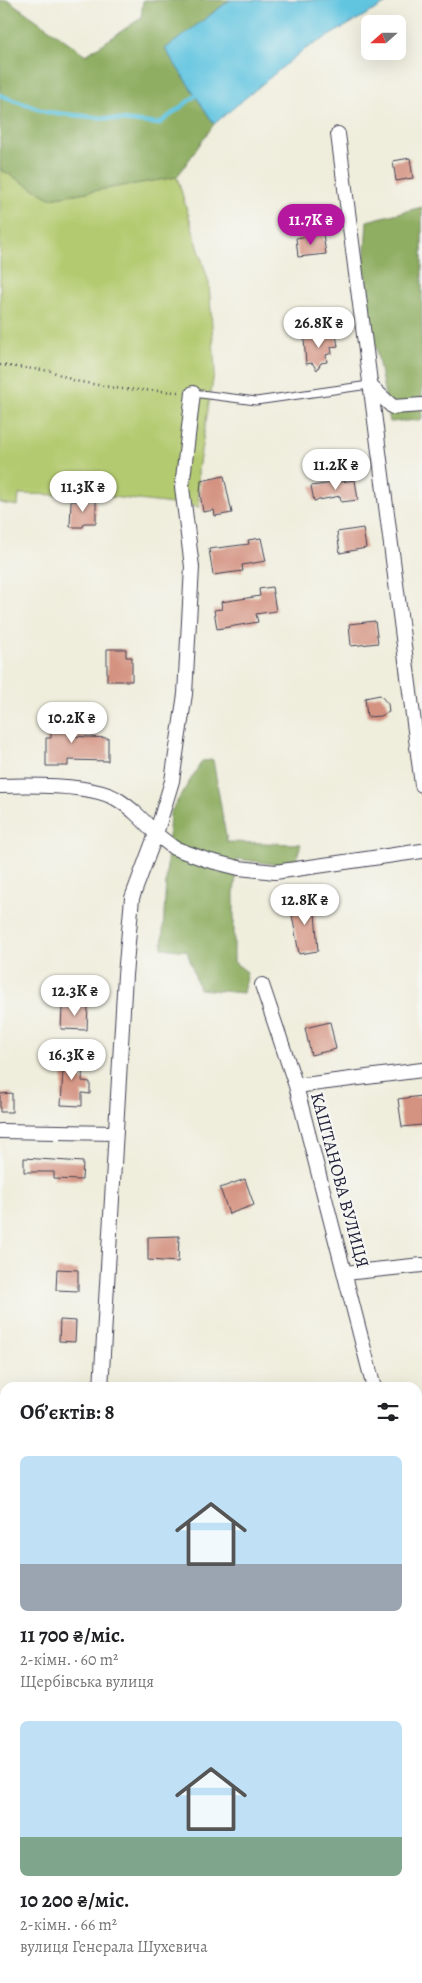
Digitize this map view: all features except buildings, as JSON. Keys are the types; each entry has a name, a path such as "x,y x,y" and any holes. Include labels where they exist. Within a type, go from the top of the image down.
{"street":[{"path":"338,134 422,785"},
{"path":"369,385 393,407 422,405"},
{"path":"101,1382 125,975 132,898 156,834 172,781 185,694 192,567 182,487 193,393"},
{"path":"0,786 38,784 95,792 114,797 133,811 156,834 174,848 224,866 275,872 422,851"},
{"name":"КАШТАНОВА ВУЛИЦЯ","path":"262,985 296,1086 372,1382"},
{"path":"296,1086 422,1070"},
{"path":"0,1131 116,1133"},
{"path":"345,1273 422,1265"}],"lane":[{"path":"193,393 256,400 369,385"}],"path":[{"path":"0,365 51,371 74,381 121,389 193,393"}],"green space":[{"path":"0,0 8,0 86,55 141,18 143,0 230,0 165,49 214,124 177,177 50,198 0,169"},
{"path":"0,169 50,198 177,177 209,283 215,368 198,469 199,507 103,496 19,494 18,506 0,503"},
{"path":"422,207 422,420 390,422 372,327 364,266 367,221"},
{"path":"213,760 227,842 301,844 296,861 280,865 238,859 234,893 234,962 247,972 243,993 199,989 187,951 162,948 170,813 202,761"}],"water":[{"path":"230,0 392,0 366,15 361,15 361,18 302,51 214,124 165,49"}],"waterway":[{"path":"0,95 46,112 159,124 199,93"}]}
